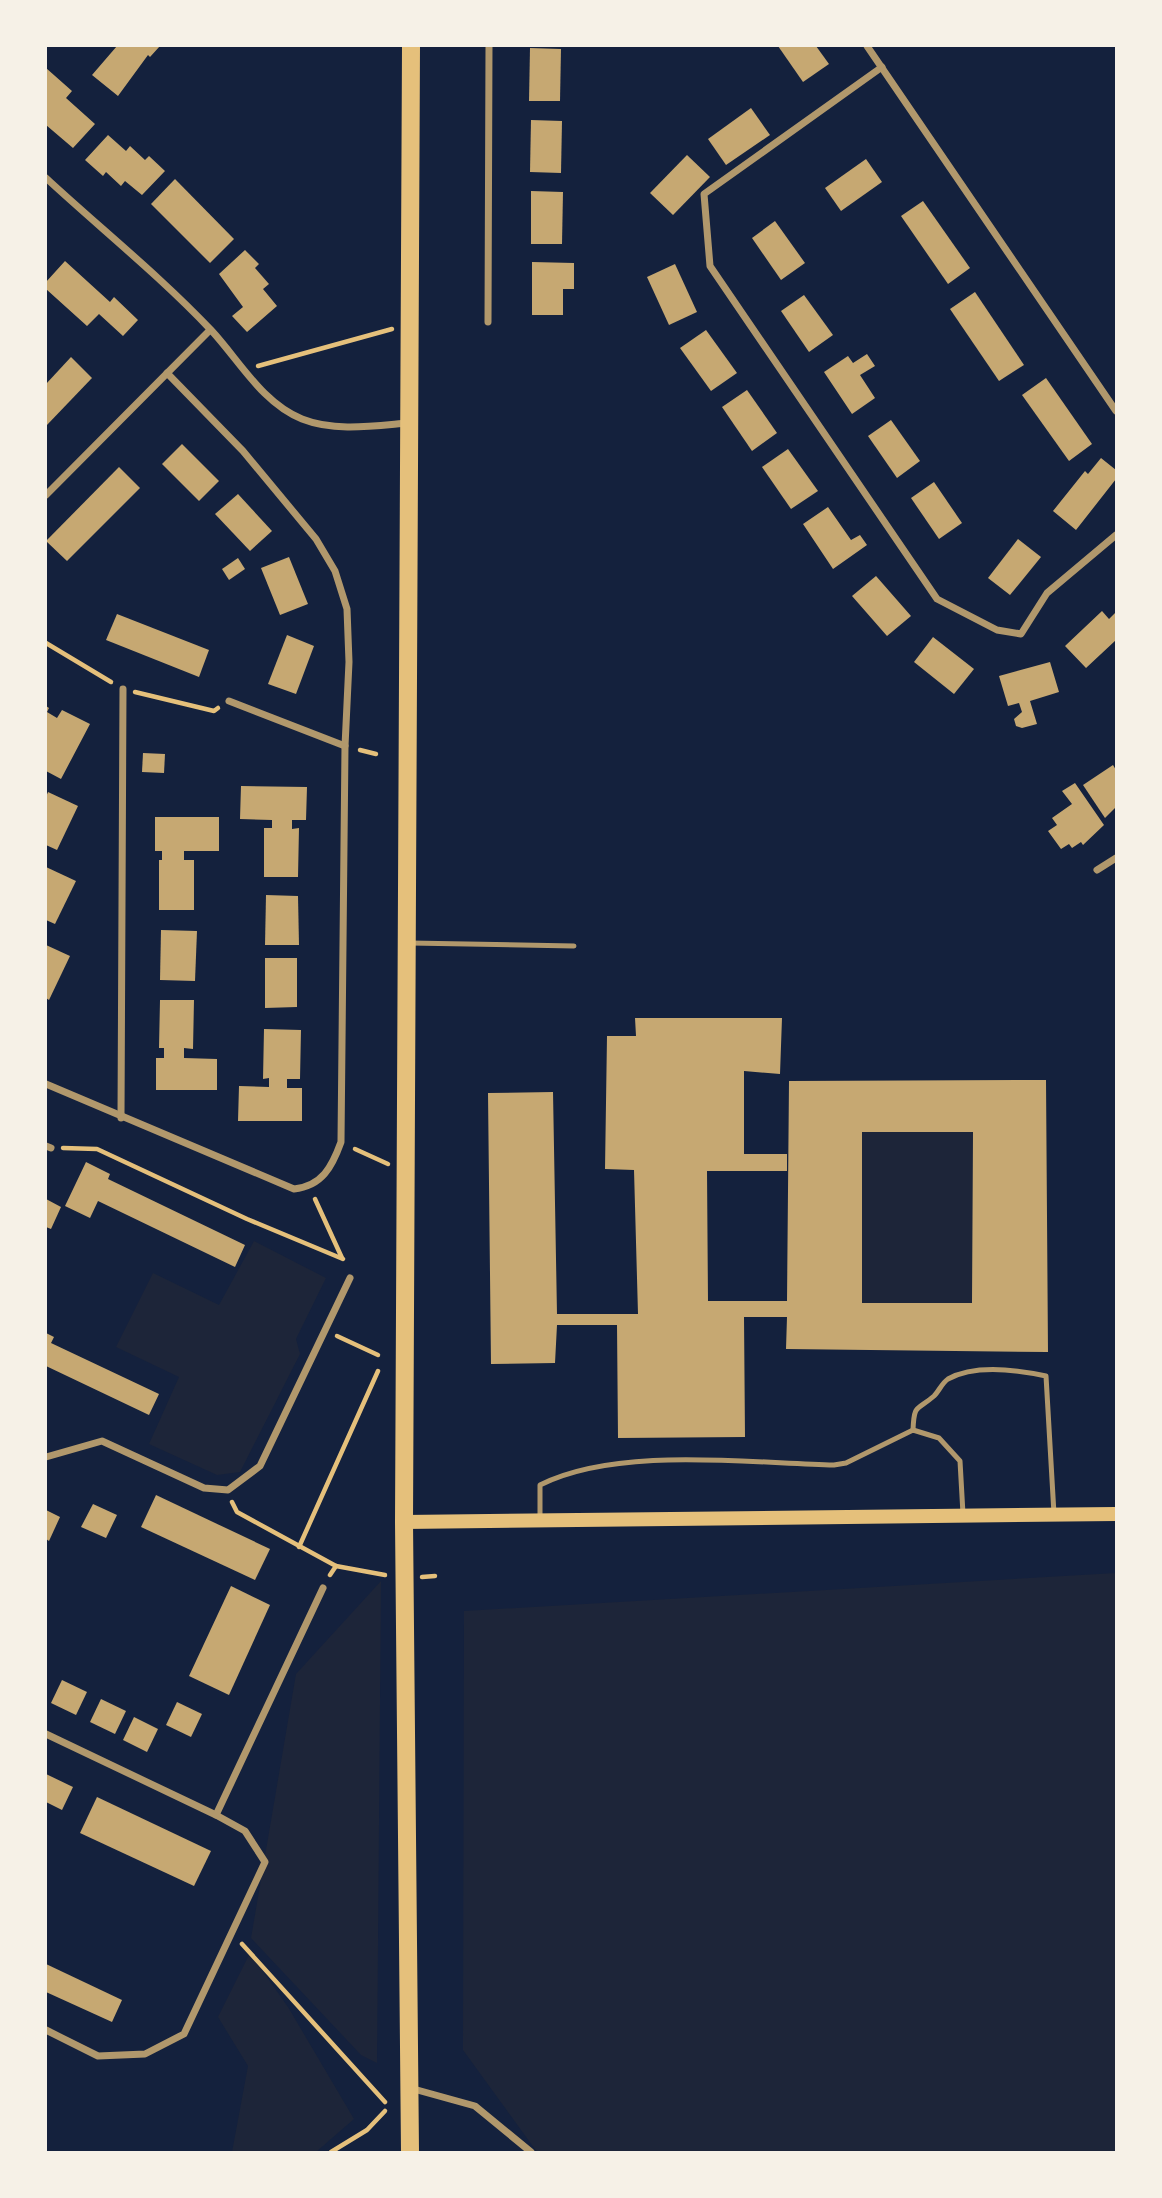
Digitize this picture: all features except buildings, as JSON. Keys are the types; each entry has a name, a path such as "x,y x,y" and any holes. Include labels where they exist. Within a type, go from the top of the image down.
{"main road":[{"path":"410,2152 404,1522 411,46"},
{"path":"404,1522 1116,1514"}],"street":[{"path":"488,322 489,46"},
{"path":"867,46 1116,411"},
{"path":"882,67 704,194 710,266 937,599 997,630 1021,634 1047,593 1116,535"},
{"path":"46,178 210,330 270,398 304,420 334,426 408,424"},
{"path":"46,495 210,330"},
{"path":"46,1084 293,1189 310,1187 323,1177 341,1142 345,746 349,662 347,609 335,570 316,539 243,451 167,373"},
{"path":"121,1118 123,689"},
{"path":"229,701 345,746"},
{"path":"1097,870 1116,858"},
{"path":"46,1457 102,1441 204,1488 228,1490 260,1466 350,1278"},
{"path":"216,1815 323,1588"},
{"path":"46,1734 245,1831 265,1862 184,2034 145,2054 98,2056 46,2031"},
{"path":"409,2088 475,2106 531,2152"}],"lane":[{"path":"408,943 574,946"},
{"path":"913,1430 913,1412 918,1405 933,1397 946,1380 972,1371 1023,1371 1046,1376 1054,1514"},
{"path":"540,1521 540,1485 553,1478 626,1461 834,1465 846,1463 913,1430 939,1438 960,1461 964,1516"}],"path":[{"path":"244,370 408,324"},
{"path":"341,1142 386,1164 407,1164"},
{"path":"48,1147 97,1149 247,1219 342,1259 310,1187"},
{"path":"325,1330 378,1354"},
{"path":"299,1546 378,1371"},
{"path":"228,1490 237,1512 299,1546 336,1566 387,1576"},
{"path":"323,1588 336,1566"},
{"path":"232,1934 385,2102"},
{"path":"331,2152 367,2130 385,2111"}],"shaded area":[{"path":"862,1132 973,1132 972,1303 862,1303"},
{"path":"254,1241 326,1278 296,1339 300,1354 240,1472 217,1475 149,1444 179,1377 116,1347 153,1273 219,1305"},
{"path":"1116,1573 1116,2152 537,2152 463,2050 464,1611"},
{"path":"381,1581 377,2063 361,2055 251,1938 296,1674"},
{"path":"250,1953 288,2007 354,2119 316,2152 232,2152 248,2066 218,2017"}]}
